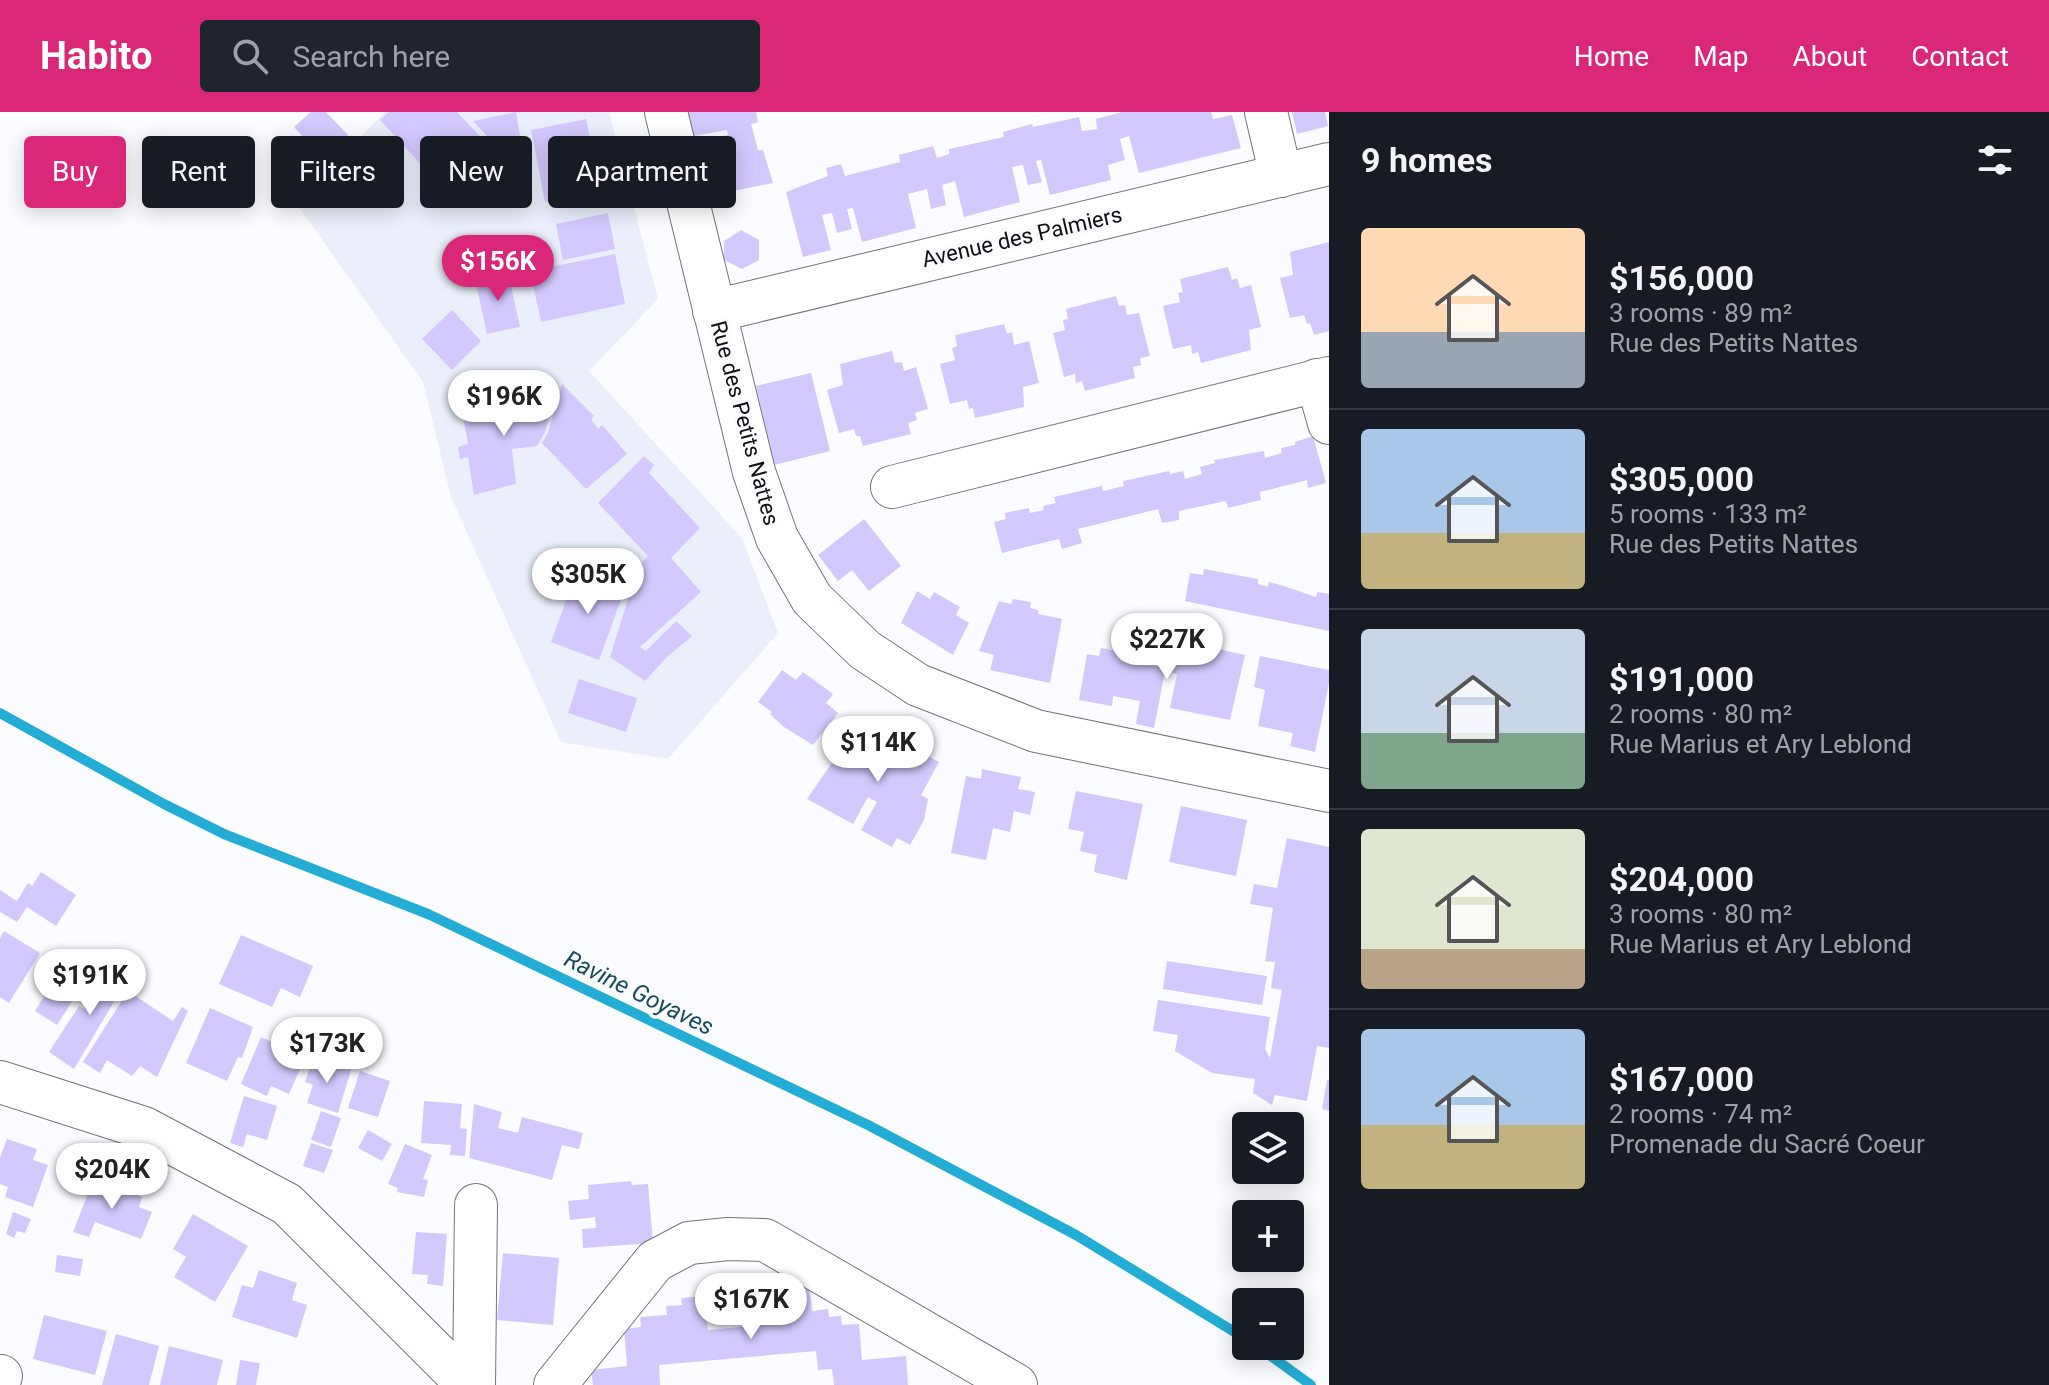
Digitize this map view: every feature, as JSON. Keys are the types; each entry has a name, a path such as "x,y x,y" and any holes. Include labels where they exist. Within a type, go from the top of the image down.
{"street":[{"name":"Rue des Petits Nattes","path":"666,112 754,472 777,538 812,599 865,650 918,685 1036,731 1329,791"},
{"path":"1266,112 1281,176"},
{"name":"Avenue des Palmiers","path":"714,311 1329,164"},
{"path":"892,487 1323,379 1329,423"},
{"path":"0,1082 144,1128 287,1204 471,1385"},
{"path":"471,1385 476,1205"},
{"path":"555,1385 655,1261 689,1243 728,1239 765,1240 1016,1385"}],"shaded area":[{"path":"385,112 609,112 615,136 548,136 548,208 634,208 658,299 589,371 742,538 778,633 668,759 561,742 451,497 423,382 300,208 404,208 404,136 362,136"}],"building":[{"path":"311,112 326,112 348,135 302,136 294,127"},
{"path":"389,112 457,112 480,136 420,136 420,163 404,146 404,136 395,136 380,120"},
{"path":"516,112 520,136 487,136 473,121"},
{"path":"687,112 756,112 758,122 751,124 758,150 763,150 773,183 736,190 736,136 724,136 728,135 727,130 693,136"},
{"path":"1122,112 1211,112 1213,119 1232,115 1241,148 1139,173 1129,136 1120,139 1125,160 1108,165 1111,180 1050,195 1041,160 1036,161 1042,182 1028,185 1023,165 1012,167 1020,202 964,217 955,181 942,185 946,205 931,209 927,189 908,194 916,228 862,242 853,208 847,209 852,229 837,233 832,213 822,215 831,250 803,257 786,192 828,176 826,168 841,164 845,176 900,162 899,155 933,146 937,158 949,154 949,149 1004,137 1003,132 1079,117 1082,131 1097,129 1096,119"},
{"path":"1292,112 1325,112 1328,126 1297,134"},
{"path":"586,119 590,136 548,136 548,201 545,202 531,130"},
{"path":"608,213 615,249 563,260 556,224"},
{"path":"741,230 759,240 759,260 742,269 724,260 724,241"},
{"path":"1329,242 1329,331 1314,335 1304,315 1290,318 1280,278 1293,275 1290,252"},
{"path":"615,254 625,304 541,322 530,271"},
{"path":"1228,267 1232,280 1237,278 1240,288 1251,285 1261,327 1249,330 1251,350 1201,363 1198,352 1192,354 1191,345 1173,349 1163,306 1180,302 1178,293 1183,292 1180,279"},
{"path":"508,272 520,327 487,334 475,279"},
{"path":"1116,296 1119,306 1125,305 1127,315 1139,313 1150,356 1140,358 1141,365 1133,367 1135,378 1085,391 1082,381 1076,383 1075,374 1064,377 1053,333 1065,330 1063,320 1068,319 1066,309"},
{"path":"452,310 481,341 452,370 422,339"},
{"path":"1004,324 1007,334 1012,332 1014,345 1029,341 1039,383 1023,387 1024,407 975,418 967,400 950,404 940,364 955,360 952,348 957,346 955,335"},
{"path":"892,351 895,363 902,362 904,371 916,367 928,409 915,413 917,420 908,423 911,434 863,446 854,429 839,433 827,390 843,385 840,364"},
{"path":"811,373 830,451 774,465 756,386"},
{"path":"562,384 594,416 591,419 598,429 602,425 627,454 586,489 542,443 548,433"},
{"path":"558,387 545,432 537,446 512,449 516,484 474,495 468,457 460,459 458,447 468,444 463,416 498,409 496,399 504,397 511,401"},
{"path":"1313,436 1326,483 1308,488 1307,480 1260,492 1261,500 1228,508 1226,501 1179,511 1179,520 1162,523 1158,509 1078,529 1082,543 1062,549 1059,539 1002,553 994,522 1006,519 1005,513 1029,508 1030,513 1044,510 1043,506 1056,503 1054,497 1102,486 1103,491 1124,486 1123,481 1169,471 1170,474 1183,471 1185,479 1202,474 1200,467 1215,463 1214,460 1264,451 1265,458 1282,453 1281,448"},
{"path":"644,456 654,465 649,473 700,528 671,558 701,592 640,647 646,651 676,621 692,636 645,681 610,657 630,593 624,581 648,556 598,503"},
{"path":"864,519 901,566 869,591 852,570 838,581 818,555"},
{"path":"1204,569 1258,579 1258,584 1268,587 1269,582 1316,597 1317,592 1329,594 1329,631 1185,601 1190,573 1203,575"},
{"path":"576,573 625,589 599,660 551,642"},
{"path":"917,591 930,599 934,592 960,607 956,615 969,623 953,655 901,623"},
{"path":"1013,599 1031,602 1030,608 1038,610 1038,614 1062,619 1050,683 990,670 994,655 979,651 999,601 1011,604"},
{"path":"1174,629 1191,632 1187,647 1213,652 1214,648 1245,655 1230,720 1170,708 1177,674 1165,671 1154,728 1136,724 1140,701 1113,696 1112,706 1079,700 1087,654 1099,656 1101,648 1122,652 1120,660 1166,668"},
{"path":"1260,656 1329,670 1315,752 1290,746 1293,733 1258,726 1265,690 1254,687"},
{"path":"782,670 796,680 803,672 833,694 826,703 838,713 813,745 784,727 770,714 772,712 758,702"},
{"path":"579,679 637,698 626,732 568,713"},
{"path":"862,719 939,762 921,795 928,799 924,820 910,845 897,838 892,847 861,830 877,802 868,797 853,824 807,799"},
{"path":"982,769 1021,777 1018,789 1035,792 1030,815 1014,811 1010,832 993,828 986,860 951,853 966,776 981,779"},
{"path":"1076,791 1143,804 1127,880 1094,872 1097,855 1080,851 1084,832 1068,829"},
{"path":"1181,806 1247,820 1236,876 1169,862"},
{"path":"1287,838 1329,847 1329,1048 1317,1046 1307,1101 1275,1095 1272,1105 1253,1093 1255,1079 1212,1073 1175,1051 1178,1035 1153,1031 1158,1000 1270,1017 1265,1049 1270,1058 1282,990 1271,988 1275,962 1265,961 1273,908 1250,904 1254,884 1277,888"},
{"path":"41,872 76,895 56,926 27,907 17,922 0,912 0,890 17,901 28,883 32,886"},
{"path":"4,931 40,953 9,1003 0,997 0,938"},
{"path":"241,935 313,966 300,997 281,988 272,1007 219,984"},
{"path":"112,961 131,973 74,1069 49,1052 79,1006 84,1009"},
{"path":"1167,961 1267,976 1262,1005 1163,989"},
{"path":"59,972 82,986 57,1025 35,1011"},
{"path":"128,991 173,1021 182,1007 188,1011 157,1077 140,1066 132,1076 107,1060 100,1073 83,1062"},
{"path":"210,1008 253,1027 242,1058 238,1057 227,1081 186,1063"},
{"path":"261,1037 304,1060 289,1094 271,1086 267,1096 241,1084"},
{"path":"329,1038 359,1048 353,1065 324,1055"},
{"path":"313,1058 351,1070 338,1113 307,1103 313,1085 305,1082"},
{"path":"360,1071 390,1081 378,1117 348,1108"},
{"path":"1329,1080 1329,1111 1322,1109"},
{"path":"244,1096 277,1106 267,1140 247,1134 243,1147 230,1143"},
{"path":"424,1101 462,1104 460,1128 467,1129 465,1156 450,1155 451,1145 421,1143"},
{"path":"474,1104 502,1112 498,1128 518,1133 522,1117 583,1133 579,1149 562,1145 552,1180 469,1158"},
{"path":"321,1111 341,1118 331,1147 311,1140"},
{"path":"368,1130 392,1144 382,1161 358,1148"},
{"path":"7,1139 37,1149 33,1160 48,1165 33,1207 5,1197 8,1187 0,1184 0,1158"},
{"path":"311,1143 333,1150 324,1173 303,1166"},
{"path":"405,1144 432,1155 423,1179 428,1180 424,1197 397,1192 398,1188 388,1184"},
{"path":"94,1178 142,1197 139,1207 152,1212 141,1239 95,1222 89,1237 73,1232"},
{"path":"631,1181 632,1185 648,1184 653,1243 583,1248 582,1229 596,1228 595,1217 570,1220 568,1201 589,1199 588,1185"},
{"path":"13,1212 31,1219 25,1233 17,1231 14,1238 6,1234"},
{"path":"193,1214 248,1246 215,1302 174,1277 186,1257 173,1249"},
{"path":"416,1232 447,1234 443,1286 427,1284 428,1275 412,1274"},
{"path":"503,1253 559,1258 553,1325 497,1320"},
{"path":"57,1255 83,1259 80,1276 55,1272"},
{"path":"259,1270 297,1283 292,1300 307,1305 297,1338 232,1317 242,1285 253,1288"},
{"path":"791,1279 792,1288 809,1286 812,1311 828,1309 829,1317 841,1316 842,1325 859,1324 862,1360 906,1356 908,1385 834,1385 832,1369 818,1370 816,1351 659,1365 660,1385 593,1385 591,1370 627,1366 624,1329 641,1327 640,1317 667,1315 666,1306 682,1305 681,1298 704,1296 708,1330 764,1325 760,1282"},
{"path":"44,1315 107,1331 95,1375 33,1359"},
{"path":"116,1334 159,1346 149,1385 102,1385"},
{"path":"169,1346 223,1360 217,1385 160,1385"},
{"path":"240,1360 260,1363 256,1385 236,1385"}],"waterway":[{"name":"Ravine Goyaves","path":"0,713 224,834 428,914 868,1125 1076,1235 1232,1330"},
{"name":"Ravine Goyaves","path":"1276,1360 1311,1385"}]}
